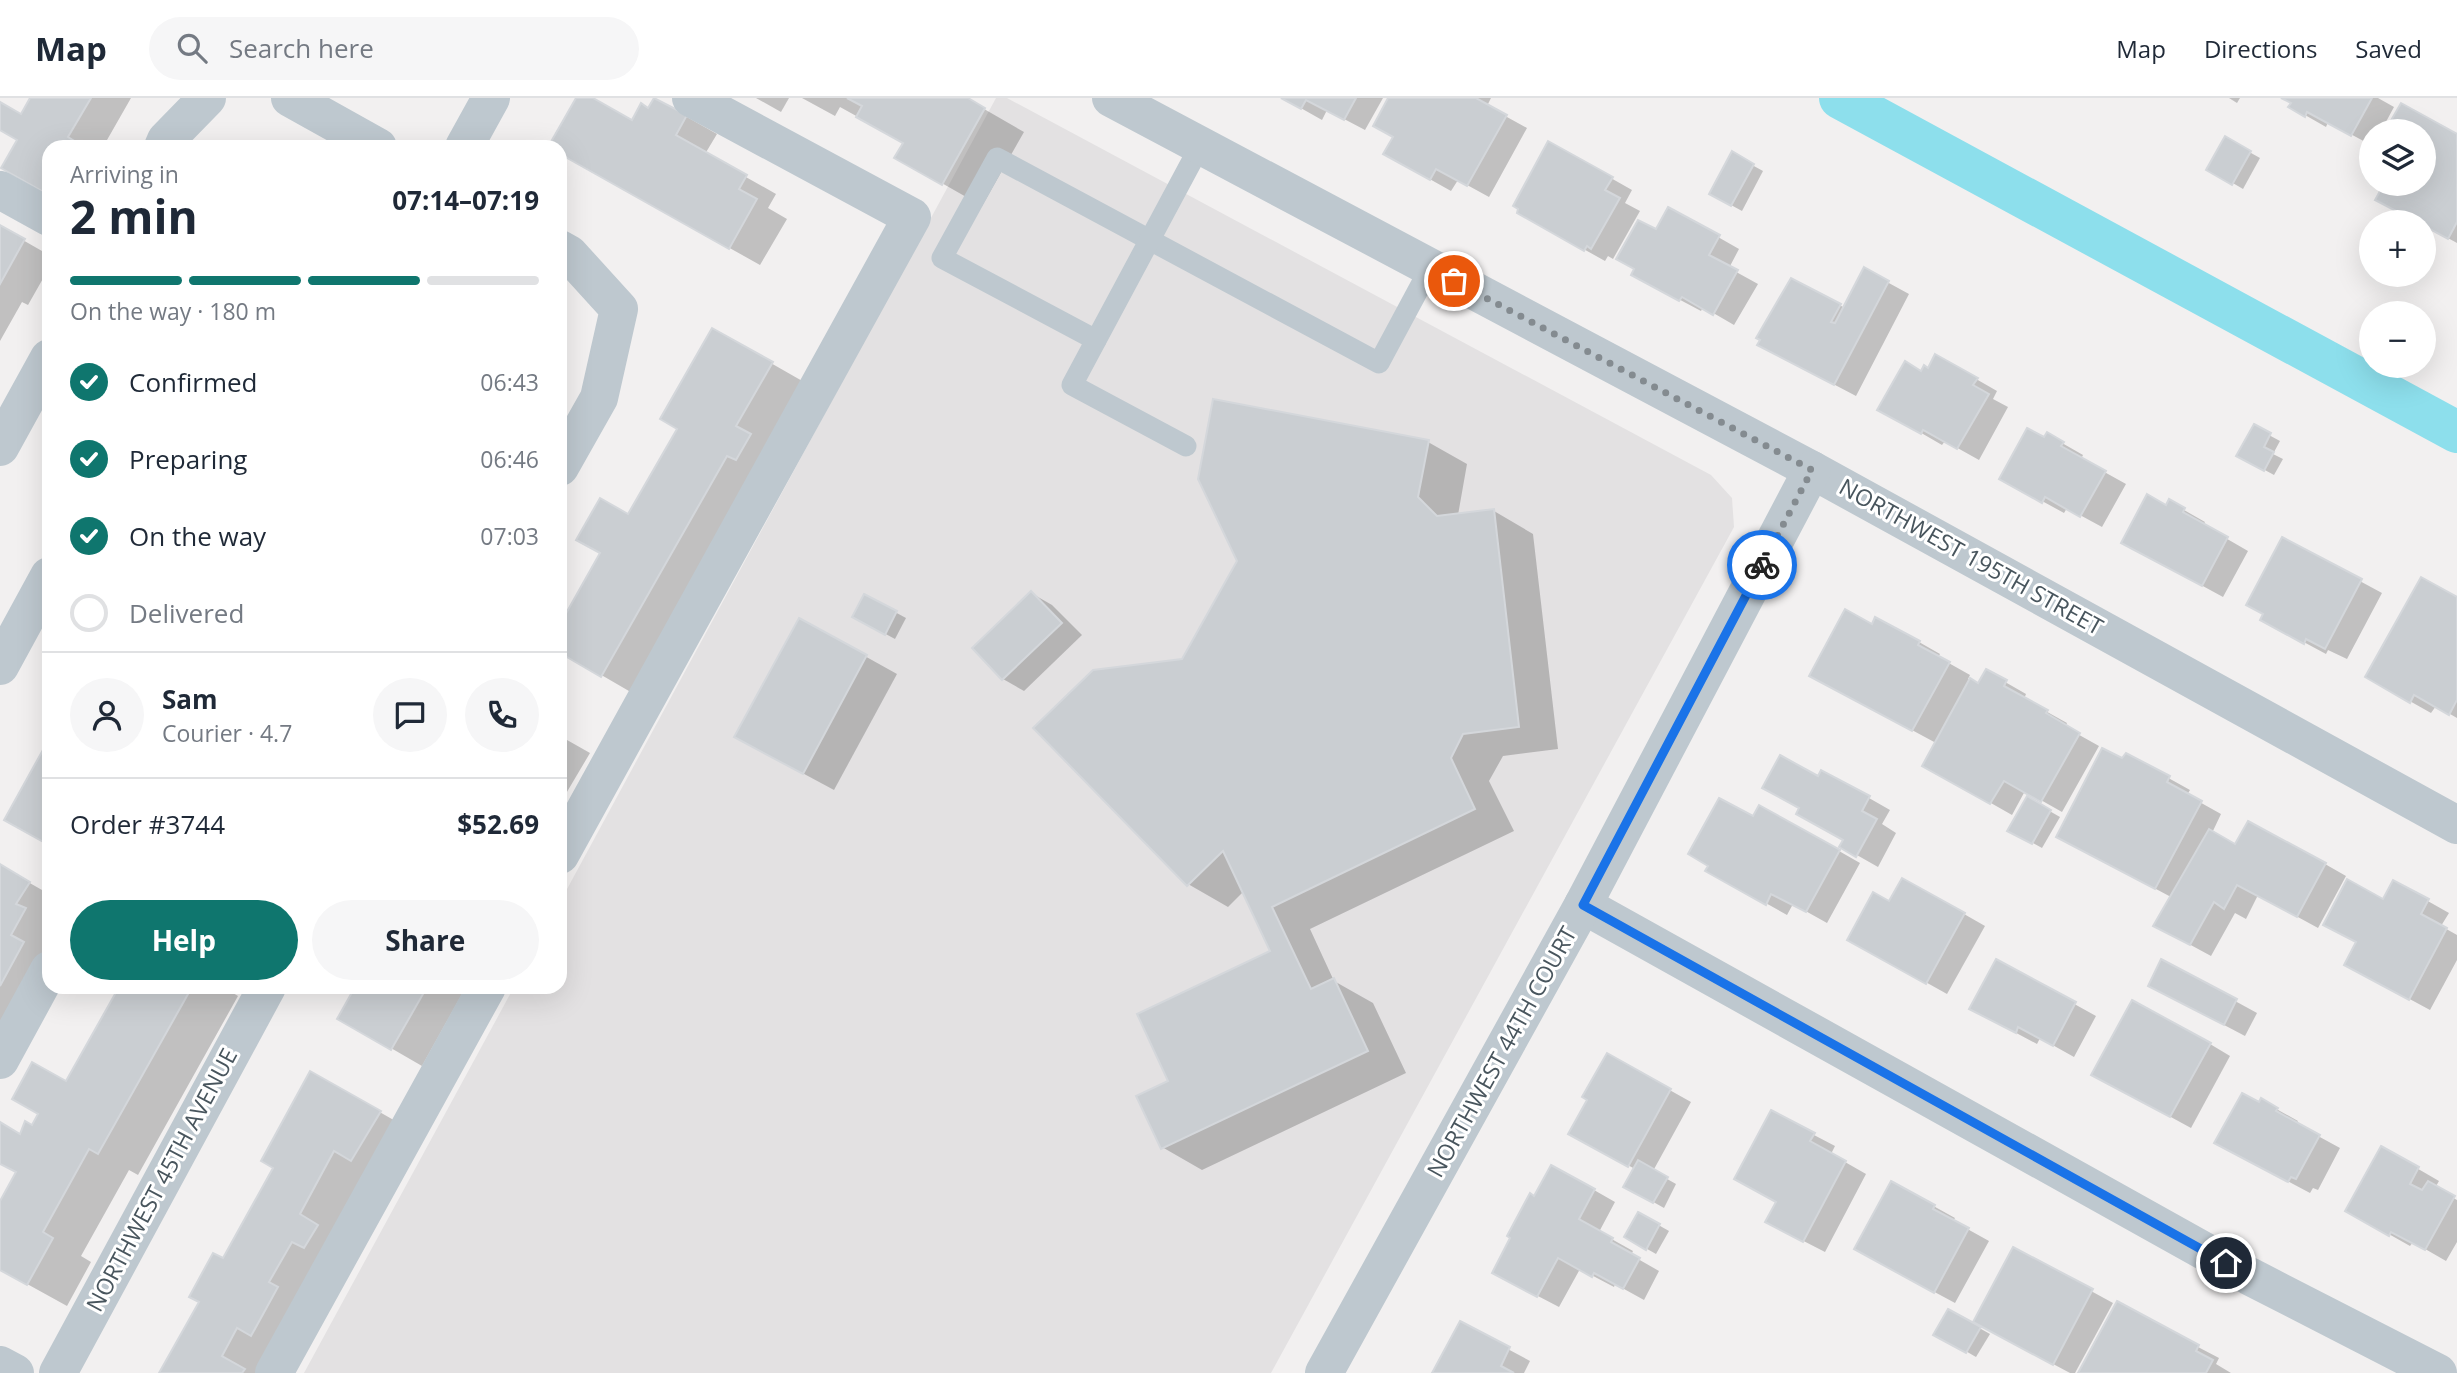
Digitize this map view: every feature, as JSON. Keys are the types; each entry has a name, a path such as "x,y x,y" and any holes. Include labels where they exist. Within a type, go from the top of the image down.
{"street":[{"path":"166,140 207,98"},
{"path":"290,98 365,140"},
{"path":"468,140 491,98"},
{"path":"567,842 912,217 691,98"},
{"name":"NORTHWEST 195TH STREET","path":"1111,98 1812,470 2457,825"},
{"path":"0,190 42,213"},
{"path":"567,253 619,309 599,398 567,455"},
{"path":"0,447 37,408 42,387"},
{"name":"NORTHWEST 44TH COURT","path":"1324,1373 1583,905 1812,470"},
{"path":"0,666 42,589"},
{"path":"1583,905 2249,1276 2438,1373"},
{"path":"0,1060 42,983"},
{"name":"NORTHWEST 45TH AVENUE","path":"58,1373 263,994"},
{"path":"274,1373 483,994"},
{"path":"0,1365 15,1373"}],"lane":[{"path":"1186,446 1072,385 1200,146"},
{"path":"1097,340 942,258 997,158 1379,363 1430,268"}],"shaded area":[{"path":"996,98 1007,98 1711,475 1732,498 1734,527 1271,1373 304,1373 510,994 567,994 567,889"}],"building":[{"path":"30,98 91,98 68,137 73,140 42,140 42,191 1,168 17,140 0,130 0,102 21,114"},
{"path":"576,98 593,98 632,120 641,103 648,108 654,98 687,115 676,135 747,175 739,189 757,199 729,249 567,158 567,140 552,140"},
{"path":"847,98 968,98 985,108 942,185 894,158 903,143 856,117 862,106"},
{"path":"1281,98 1356,98 1344,120 1306,100 1301,109"},
{"path":"1388,98 1476,98 1507,115 1467,186 1436,169 1430,180 1383,154 1393,137 1373,126"},
{"path":"2281,98 2372,98 2351,136 2307,112 2305,117 2288,107 2291,103"},
{"path":"2401,103 2430,119 2392,119"},
{"path":"2436,122 2457,134 2457,222 2448,239 2436,232 2436,210 2394,210 2375,200 2377,196 2436,196"},
{"path":"2225,136 2251,151 2232,185 2206,170"},
{"path":"1548,141 1613,177 1605,190 1620,198 1591,249 1587,246 1584,251 1517,213 1518,209 1513,206"},
{"path":"1732,151 1754,164 1731,206 1709,194"},
{"path":"1668,207 1720,235 1709,255 1738,270 1713,315 1682,297 1679,301 1631,275 1634,269 1616,259 1638,220 1656,229"},
{"path":"0,225 25,239 0,284"},
{"path":"1864,267 1889,281 1834,385 1757,345 1760,340 1756,338 1791,278 1841,304 1831,322 1835,323"},
{"path":"712,328 773,362 736,426 751,434 736,460 727,456 601,677 567,657 567,612 600,553 576,540 600,498 628,514 677,429 660,419"},
{"path":"1935,354 1978,378 1973,385 1989,394 1957,449 1923,430 1921,434 1877,410 1905,361 1921,371 1924,365 1928,368"},
{"path":"1213,399 1429,440 1418,497 1437,516 1494,509 1519,727 1463,734 1451,758 1475,809 1272,907 1311,989 1334,978 1368,1051 1161,1149 1136,1096 1168,1081 1137,1014 1270,951 1223,851 1187,886 1033,728 1093,670 1182,659 1237,561 1198,479"},
{"path":"2254,424 2271,433 2264,447 2274,452 2264,471 2236,456"},
{"path":"2027,428 2044,437 2047,432 2064,442 2061,446 2106,471 2080,517 2045,497 2042,503 1999,479"},
{"path":"2147,494 2166,505 2169,499 2185,508 2183,512 2228,537 2202,586 2121,543"},
{"path":"2282,537 2362,579 2325,649 2306,639 2304,644 2260,620 2263,614 2246,605"},
{"path":"2421,577 2457,597 2457,700 2449,715 2414,695 2410,703 2365,677"},
{"path":"1031,591 1062,623 1002,680 972,648"},
{"path":"864,594 897,611 885,635 852,617"},
{"path":"1845,609 1872,624 1875,617 1920,641 1918,645 1950,662 1912,731 1809,676"},
{"path":"799,618 867,655 803,774 734,737"},
{"path":"1986,669 2007,680 2004,686 2048,710 2046,713 2080,733 2041,802 2004,781 1990,804 1922,766 1970,678 1978,683"},
{"path":"2102,748 2122,758 2126,753 2170,776 2167,782 2202,801 2155,889 2056,837"},
{"path":"42,752 42,841 4,820"},
{"path":"1780,755 1818,776 1821,770 1870,796 1862,811 1877,819 1856,857 1839,847 1843,840 1796,814 1799,808 1762,788"},
{"path":"2027,796 2051,810 2032,844 2007,831"},
{"path":"1719,798 1753,816 1759,805 1840,850 1806,912 1771,894 1766,905 1705,871 1708,866 1688,854"},
{"path":"2248,821 2326,863 2297,917 2237,885 2224,909 2214,902 2190,945 2153,926 2209,829 2235,844"},
{"path":"0,864 30,882 16,904 26,908 11,935 24,942 0,986"},
{"path":"1902,878 1965,913 1926,984 1847,940 1873,892 1889,901"},
{"path":"2347,879 2383,899 2393,880 2429,899 2421,914 2447,928 2409,1000 2344,965 2356,942 2323,925"},
{"path":"1996,959 2076,1002 2053,1046 2018,1027 2016,1033 1969,1009"},
{"path":"2161,959 2237,999 2224,1025 2148,986"},
{"path":"115,994 188,994 98,1154 89,1149 43,1232 53,1238 27,1285 0,1270 0,1201 16,1172 0,1164 0,1122 20,1134 25,1121 32,1125 38,1114 12,1099 32,1062 66,1081"},
{"path":"351,994 423,994 391,1050 337,1019"},
{"path":"2132,1000 2211,1043 2170,1117 2091,1075"},
{"path":"1607,1053 1671,1089 1628,1167 1568,1134 1587,1100 1582,1097"},
{"path":"310,1071 381,1111 351,1161 334,1151 300,1214 318,1225 304,1248 292,1242 269,1282 278,1287 251,1336 237,1328 222,1356 245,1369 242,1373 159,1373 199,1302 189,1297 213,1253 223,1258 273,1168 261,1161"},
{"path":"2242,1093 2259,1102 2261,1098 2278,1108 2276,1111 2320,1135 2296,1179 2291,1177 2288,1182 2214,1143"},
{"path":"1771,1110 1815,1133 1810,1141 1846,1161 1803,1242 1765,1222 1776,1202 1734,1179"},
{"path":"2381,1146 2419,1167 2410,1184 2422,1190 2428,1181 2455,1196 2425,1250 2391,1232 2389,1236 2345,1211"},
{"path":"1638,1160 1668,1177 1653,1203 1623,1187"},
{"path":"1551,1165 1595,1189 1579,1219 1613,1238 1611,1242 1640,1258 1623,1289 1594,1273 1592,1277 1558,1258 1537,1297 1492,1273 1510,1238 1507,1236 1530,1193 1534,1196"},
{"path":"1891,1181 1935,1205 1933,1209 1969,1228 1934,1293 1854,1249"},
{"path":"1638,1212 1660,1224 1646,1250 1624,1237"},
{"path":"2013,1247 2093,1289 2053,1365 1973,1322"},
{"path":"2117,1301 2199,1345 2196,1351 2213,1360 2206,1373 2078,1373"},
{"path":"1948,1309 1981,1327 1966,1353 1933,1335"},
{"path":"1460,1321 1510,1347 1501,1366 1514,1373 1432,1373"}],"waterway":[{"path":"1840,98 2457,432"}],"way so far":[{"path":"1454,281 1812,470 1762,565"}],"route":[{"path":"1762,565 1583,905 2226,1263"}]}
